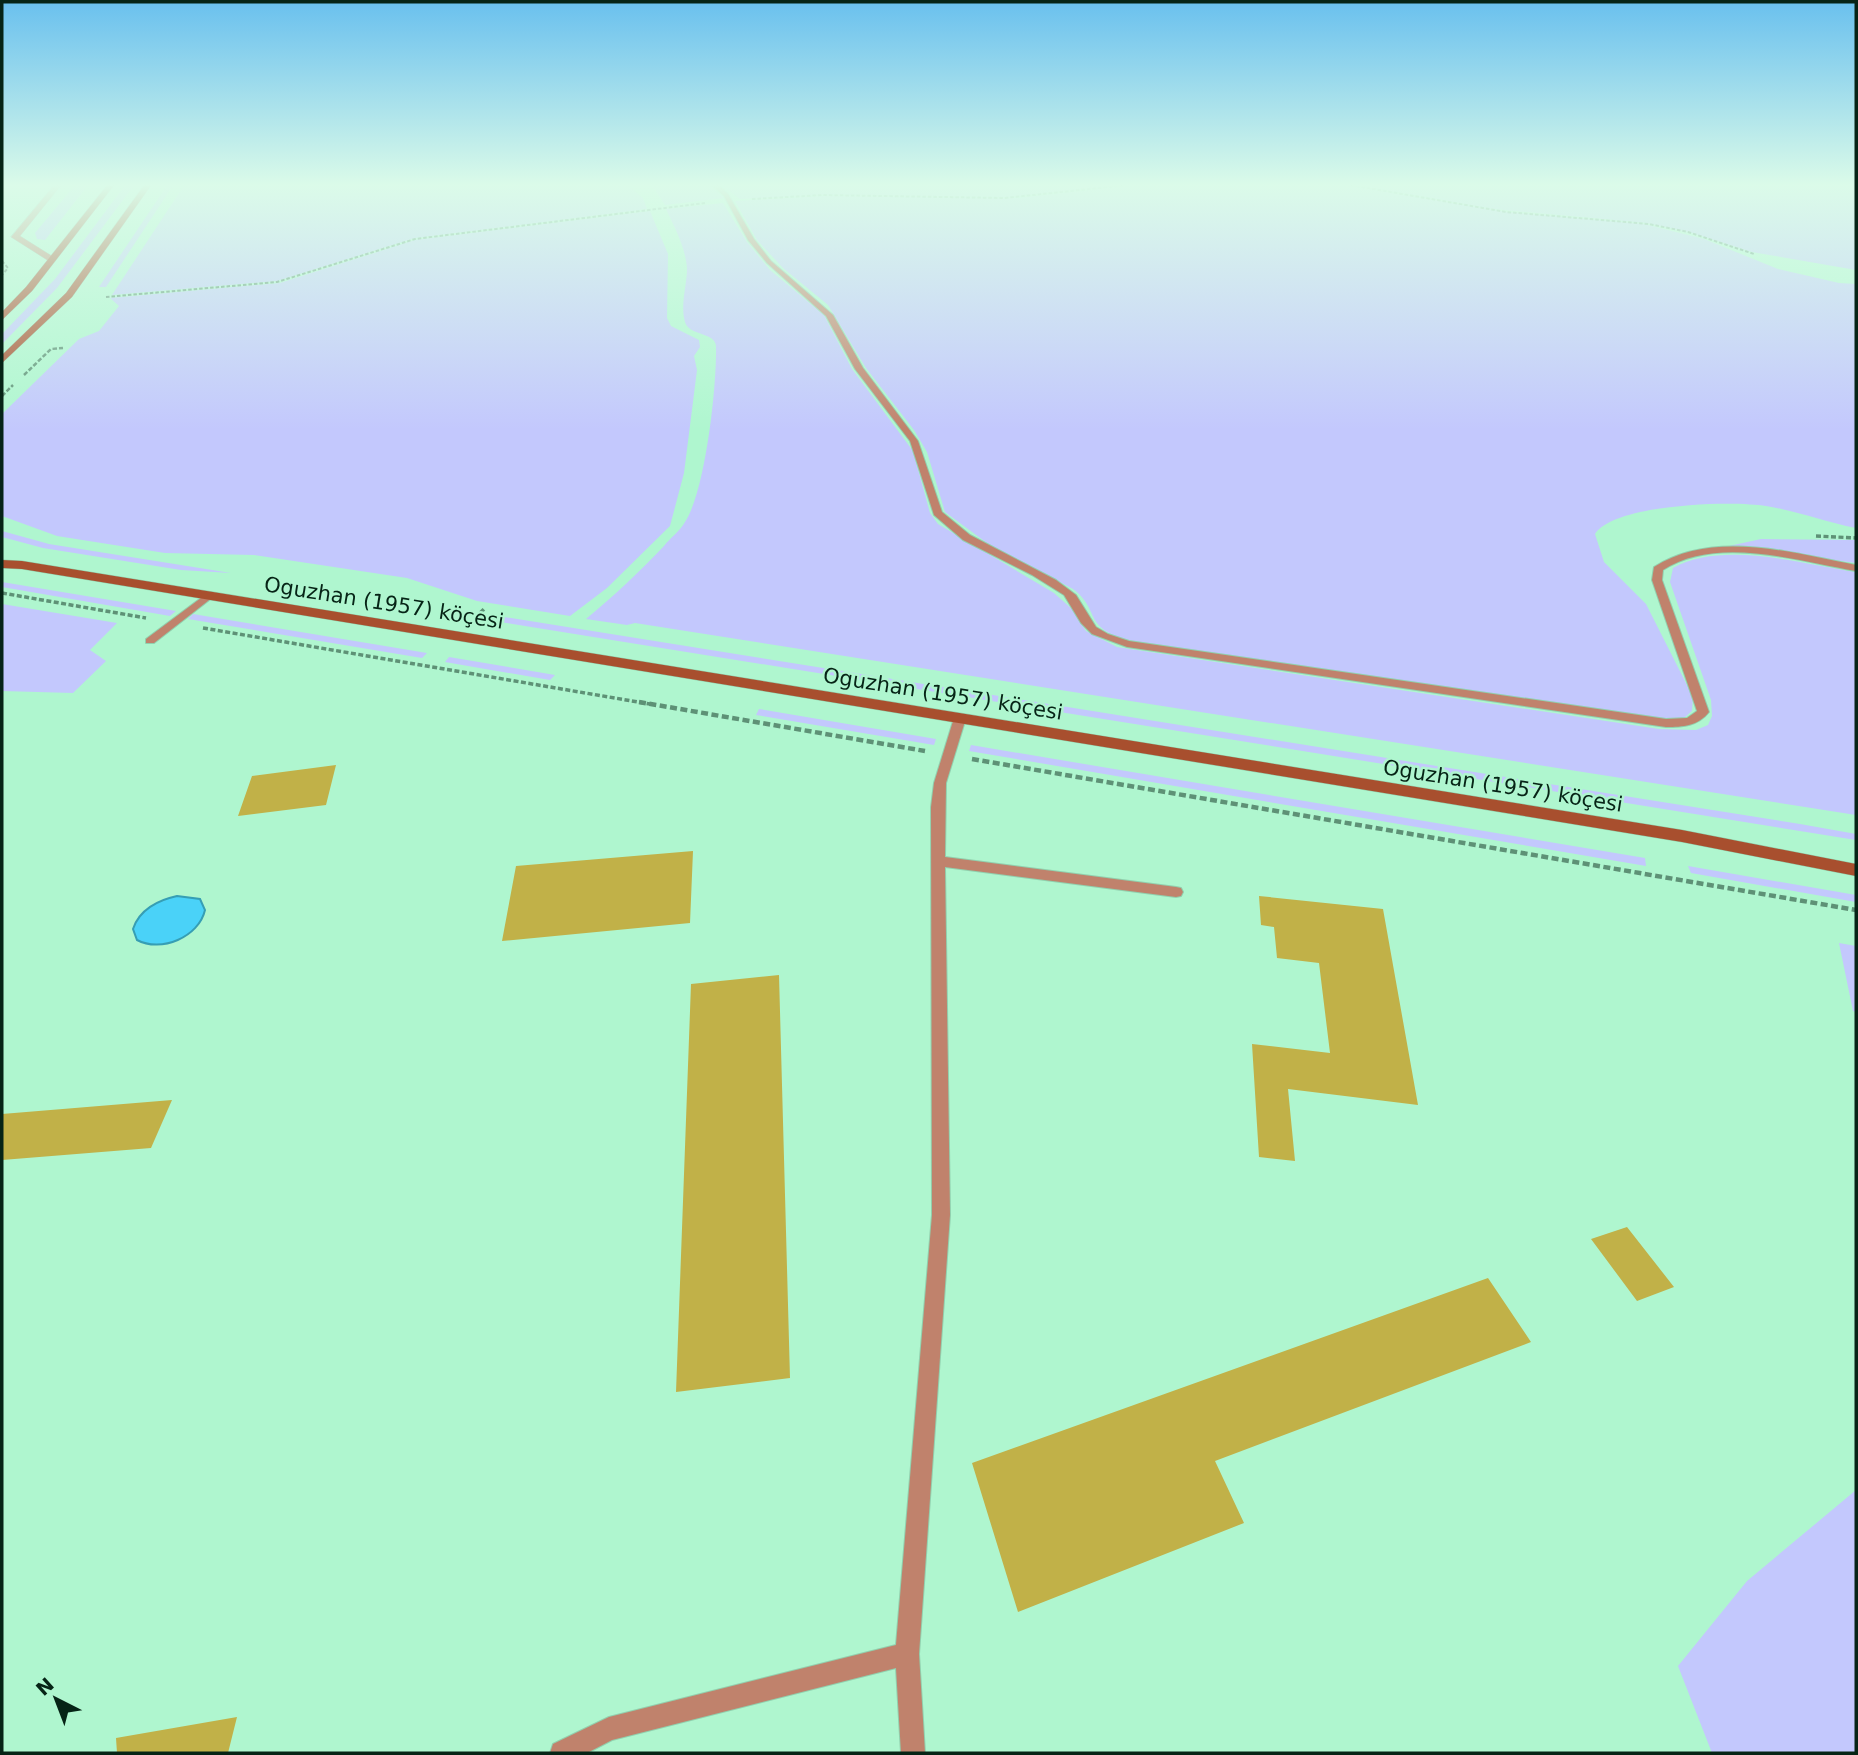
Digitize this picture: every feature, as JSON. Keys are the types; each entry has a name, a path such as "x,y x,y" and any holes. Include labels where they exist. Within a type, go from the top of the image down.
{"main road":[{"path":"2,317 47,266"},
{"path":"2,360 69,295 90,266"},
{"name":"Oguzhan (1957) köçesi","path":"2,558 23,565"},
{"name":"Oguzhan (1957) köçesi","path":"2,564 23,565 209,595 1682,836 1856,870"}],"lane":[{"path":"773,266 829,315 859,369 914,441 937,513 944,521 983,547 1067,593 1091,628 1127,644 1666,723 1687,723 1698,719 1703,712 1701,697 1657,580 1658,569 1665,562 1683,555 1749,552 1856,568"},
{"path":"150,641 209,595"},
{"path":"913,1753 907,1654 941,1215 937,861 940,783 960,718"},
{"path":"937,861 1176,891"},
{"path":"562,1753 610,1729 907,1654"}],"path":[{"path":"106,297 277,282 329,266"},
{"path":"24,375 51,349 63,348"},
{"path":"2,396 13,385"}],"shaded area":[{"path":"65,266 74,266 57,288 2,344 2,334"},
{"path":"113,266 120,266 106,287 99,287"},
{"path":"131,266 325,266 277,281 112,295"},
{"path":"334,266 668,266 667,318 671,326 699,340 700,347 694,356 697,370 684,473 670,526 607,588 570,616 477,601 407,578 254,555 165,553 57,536 2,516 2,414 79,339 99,331 119,306 110,298 280,283"},
{"path":"687,266 767,266 824,315 852,369 913,451 930,513 938,524 1054,593 1072,609 1086,631 1117,647 1659,729 1696,730 1708,725 1712,716 1711,700 1670,582 1673,568 1693,560 1739,555 1763,556 1856,572 1856,815 635,623 627,625 586,619 626,584 683,525 699,486 709,436 716,346 711,338 691,330 685,322 683,309"},
{"path":"781,266 1770,266 1839,283 1856,284 1856,528 1778,508 1750,504 1702,504 1648,510 1625,516 1606,524 1595,534 1604,562 1646,604 1693,697 1692,711 1684,718 1665,719 1133,641 1106,631 1099,625 1082,597 1073,589 991,546 945,512 927,452 914,430 866,368 828,305"},
{"path":"1832,266 1856,266 1856,270"},
{"path":"2,531 49,544 231,573 181,570 43,548 2,537"},
{"path":"1761,539 1856,540 1856,563 1729,546"},
{"path":"2,582 176,611 170,616 2,587"},
{"path":"2,604 117,623 90,650 106,661 73,693 2,691"},
{"path":"193,614 427,653 422,658 188,619"},
{"path":"498,616 1800,824 1856,834 1856,840 494,621"},
{"path":"449,657 555,675 550,680 445,662"},
{"path":"759,709 936,739 934,745 756,715"},
{"path":"971,745 1645,858 1646,866 969,751"},
{"path":"1688,866 1856,895 1856,902 1691,873"},
{"path":"177,896 200,899 205,910 195,928 178,940 167,943 147,944 137,940 133,929 140,916 156,903"},
{"path":"1839,943 1856,946 1856,1012 1853,1011"},
{"path":"1856,1490 1856,1753 1712,1753 1678,1666 1747,1581"}],"building":[{"path":"336,765 326,805 238,816 252,776"},
{"path":"693,851 690,923 502,941 516,866"},
{"path":"1259,896 1383,909 1418,1105 1288,1089 1295,1161 1259,1157 1252,1044 1330,1053 1319,963 1277,958 1274,927 1261,925"},
{"path":"779,975 790,1378 676,1392 691,984"},
{"path":"172,1100 151,1148 2,1160 2,1114"},
{"path":"1627,1227 1674,1287 1637,1301 1591,1239"},
{"path":"1488,1278 1531,1342 1215,1461 1244,1523 1018,1612 972,1463"},
{"path":"237,1717 228,1753 117,1753 116,1738"}]}
